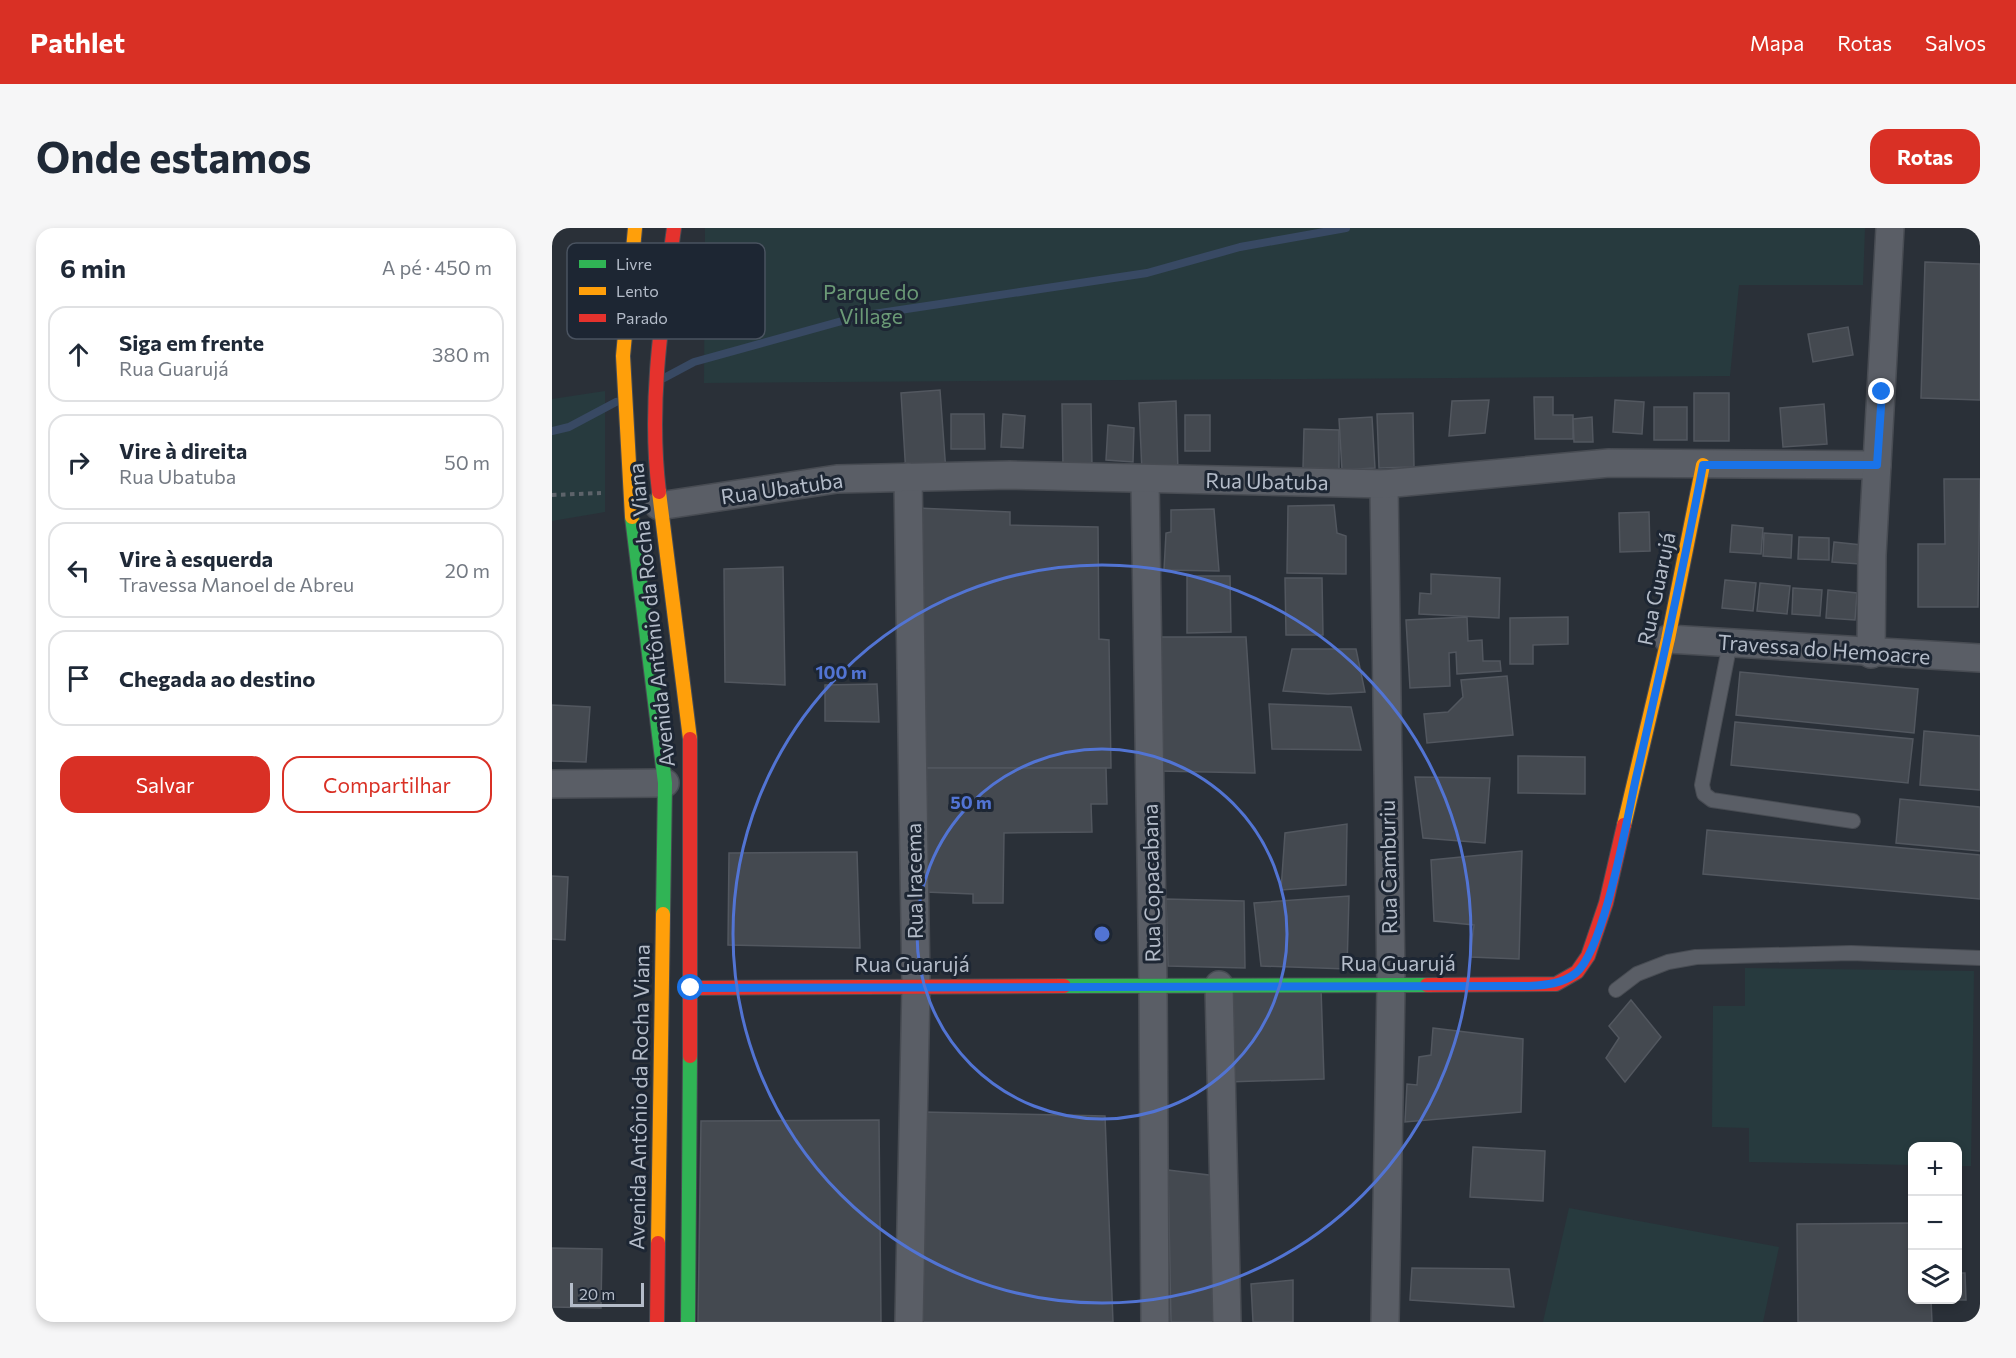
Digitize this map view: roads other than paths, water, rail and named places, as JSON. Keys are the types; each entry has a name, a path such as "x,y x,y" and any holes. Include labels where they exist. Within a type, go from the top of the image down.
{"main road":[{"name":"Avenida Antônio da Rocha Viana","path":"634,243 635,228"},
{"name":"Avenida Antônio da Rocha Viana","path":"672,243 674,228"},
{"name":"Avenida Antônio da Rocha Viana","path":"625,339 623,357 629,492 665,783 657,1322"},
{"name":"Avenida Antônio da Rocha Viana","path":"659,339 656,360 656,467 659,506 690,730 691,988 688,1322"},
{"name":"Rua Guarujá","path":"691,988 1529,986 1556,984 1577,972 1596,936 1606,903 1668,639 1703,465"}],"street":[{"path":"1871,654 1877,465 1890,228"},
{"name":"Rua Ubatuba","path":"659,506 837,479 1010,475 1384,484 1609,463 1877,465"},
{"name":"Rua Iracema","path":"908,477 916,986 909,1322"},
{"name":"Rua Copacabana","path":"1145,480 1154,986 1155,1322"},
{"name":"Rua Camburiu","path":"1384,484 1391,985 1385,1322"},
{"name":"Travessa do Hemoacre","path":"1668,639 1871,654 1980,658"},
{"path":"552,784 665,783"},
{"path":"1219,986 1227,1322"}],"lane":[{"path":"1730,643 1702,785 1704,794 1712,800 1853,821"},
{"path":"1616,990 1637,974 1668,962 1720,955 1851,953 1980,958"}],"waterway":[{"path":"664,378 694,362 860,316 1147,273 1240,247 1346,228"},
{"path":"552,431 569,427 616,402"}],"park label":[{"name":"Parque do Village","path":"871,305"}]}
